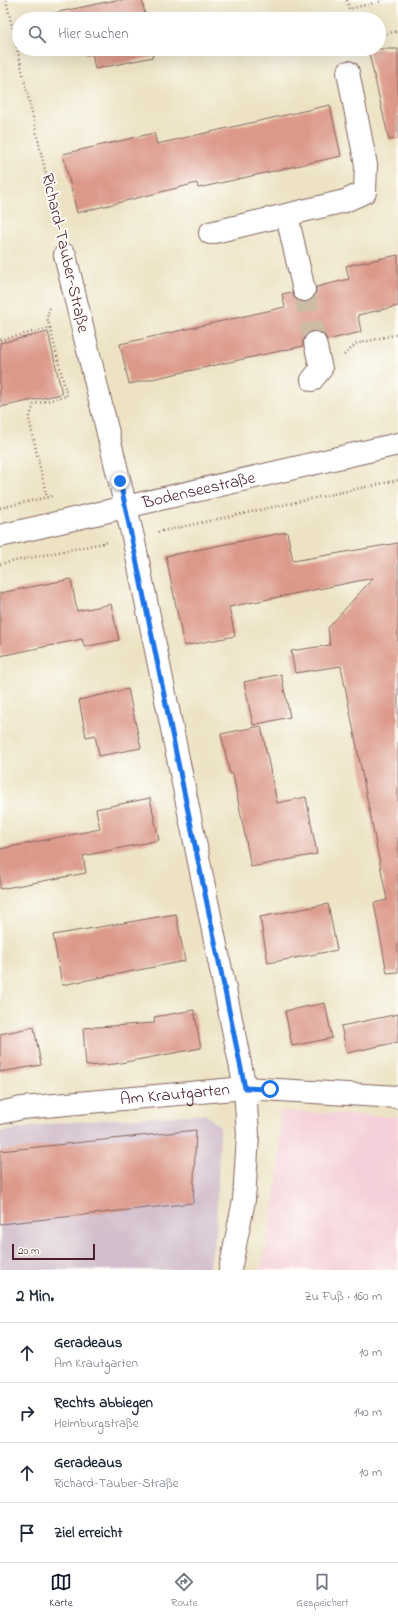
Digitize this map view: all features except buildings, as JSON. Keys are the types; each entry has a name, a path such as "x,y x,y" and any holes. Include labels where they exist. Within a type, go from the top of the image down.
{"street":[{"path":"210,233 287,216 345,201 365,192 366,165 348,72"},
{"path":"287,216 304,290"},
{"name":"Richard-Tauber-Straße","path":"65,255 133,537 245,1088 248,1135 244,1200 230,1270"},
{"path":"315,343 316,374"},
{"name":"Bodenseestraße","path":"0,536 398,444"},
{"name":"Am Krautgarten","path":"0,1113 22,1108 245,1088 398,1097"}],"path":[{"name":"Richard-Tauber-Straße","path":"6,0 12,26"},
{"path":"347,0 349,8 386,0"},
{"path":"386,33 398,30"},
{"name":"Richard-Tauber-Straße","path":"19,56 65,255"},
{"path":"47,318 66,396 34,404 28,419 47,497"},
{"path":"0,340 50,328"},
{"path":"316,374 334,365 356,344 398,334"},
{"path":"0,564 398,480"}],"shaded area":[{"path":"280,1111 398,1117 398,1270 260,1270 268,1241 279,1169"},
{"path":"205,1114 220,1127 216,1234 208,1270 0,1270 0,1132 56,1123"}],"tunnel":[{"path":"304,290 315,343"}],"route":[{"path":"120,481 133,537 245,1088 270,1089"}]}
